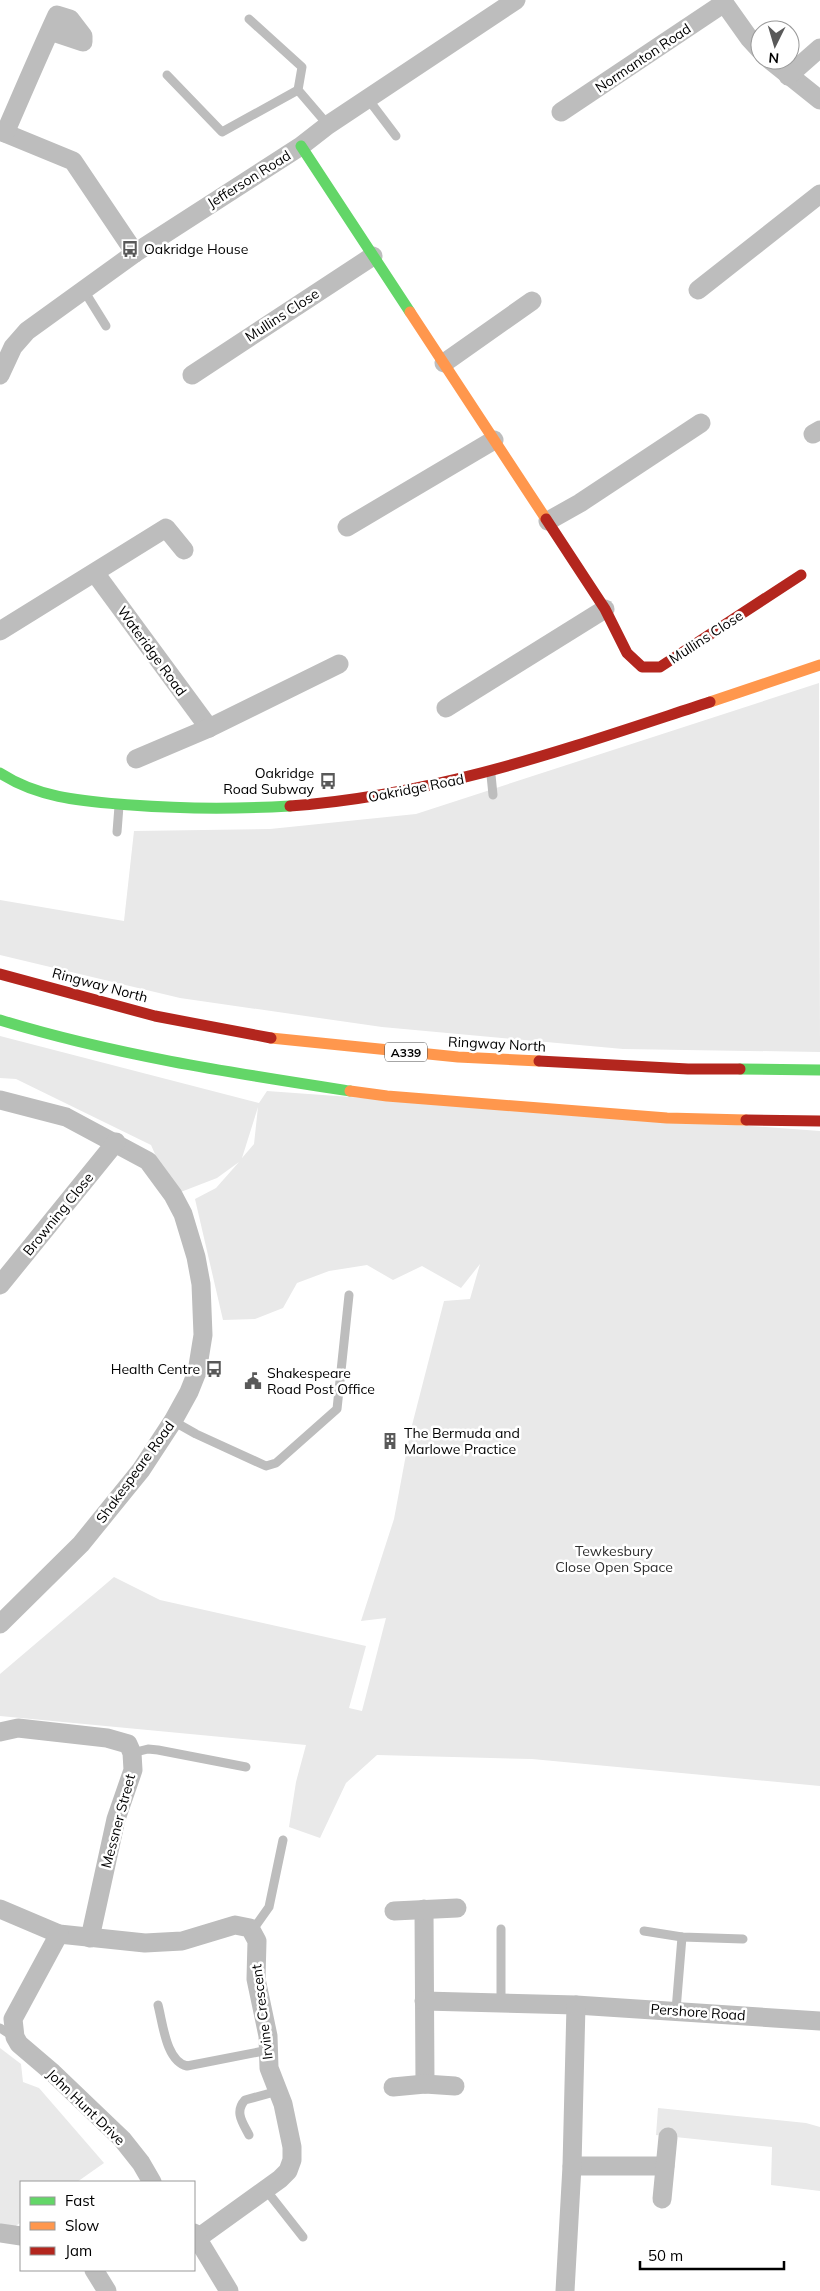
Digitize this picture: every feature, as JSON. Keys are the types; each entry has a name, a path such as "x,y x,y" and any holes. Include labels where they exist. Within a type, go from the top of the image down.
{"main road":[{"name":"Mullins Close","path":"301,146 606,609 626,653 642,667 660,667 801,575"},
{"name":"Oakridge Road","path":"0,774 30,790 64,798 207,808 318,804 395,794 491,772 820,666"},
{"name":"Ringway North","path":"0,974 155,1016 278,1039 458,1057 688,1069 820,1070"},
{"path":"0,1020 52,1036 243,1075 387,1096 667,1118 820,1121"}],"street":[{"name":"Jefferson Road","path":"0,374 5,351 12,347 27,331 83,289 135,253 301,146 328,125 516,0"},
{"name":"Normanton Road","path":"561,112 723,2 750,40"},
{"path":"50,30 2,132 73,162 135,253"},
{"path":"788,76 820,48"},
{"path":"781,70 820,100"},
{"path":"698,290 820,194"},
{"name":"Mullins Close","path":"192,375 373,256"},
{"path":"444,363 532,301"},
{"path":"548,521 701,423"},
{"path":"347,527 494,440"},
{"path":"0,631 166,528 184,550"},
{"name":"Wateridge Road","path":"95,573 209,728"},
{"path":"446,708 606,609"},
{"path":"136,759 209,728 340,664"},
{"name":"Shakespeare Road","path":"0,1100 66,1117 116,1142 148,1161 173,1195 183,1214 196,1257 203,1308 201,1355 189,1392 173,1421 141,1470 82,1544 0,1624"},
{"name":"Browning Close","path":"0,1285 116,1142"},
{"path":"0,1732 18,1728 107,1738 128,1744 132,1753"},
{"name":"Messner Street","path":"90,1938 116,1819 133,1770 132,1753"},
{"path":"394,1911 457,1908"},
{"path":"0,1909 59,1934 90,1938 166,1944 235,1925 244,1925 252,1932"},
{"path":"424,1909 425,2084"},
{"name":"Irvine Crescent","path":"196,2235 266,2190 288,2171 292,2160 288,2122 269,2068 269,2050 256,1979 257,1941 252,1932"},
{"path":"7,2033 59,1934"},
{"name":"Pershore Road","path":"424,2001 576,2004 820,2021"},
{"path":"565,2291 572,2166 576,2004"},
{"name":"John Hunt Drive","path":"7,2033 53,2073 122,2139 141,2163 151,2181"},
{"path":"393,2086 425,2084 455,2086"},
{"path":"662,2199 668,2137"},
{"path":"572,2166 665,2166"},
{"path":"0,2233 20,2236"},
{"path":"196,2235 225,2290"},
{"path":"95,2271 107,2291"}],"lane":[{"path":"248,19 302,67 298,90"},
{"path":"166,75 222,132 298,90"},
{"path":"298,90 328,125"},
{"path":"368,99 396,136"},
{"path":"83,289 106,326"},
{"path":"491,772 493,796"},
{"path":"117,832 119,803"},
{"path":"173,1421 196,1434 266,1466 276,1463 337,1410 349,1295"},
{"path":"132,1753 158,1750 246,1767"},
{"path":"252,1932 269,1907 283,1840"},
{"path":"501,1929 501,2002"},
{"path":"644,1931 682,1937 744,1939"},
{"path":"676,2010 682,1937"},
{"path":"158,2006 170,2048 175,2060 181,2065 187,2066 269,2050"},
{"path":"248,2135 239,2115 244,2100 278,2090"},
{"path":"266,2190 303,2237"}],"green space":[{"path":"819,683 820,1052 623,1049 382,1027 180,998 0,955 0,900 124,921 134,831 270,829 416,814"},
{"name":"Tewkesbury Close Open Space","path":"0,1036 259,1103 267,1091 820,1131 820,1786 532,1759 377,1755 346,1783 320,1838 289,1827 296,1782 306,1745 0,1716 0,1674 114,1577 160,1600 366,1646 349,1708 362,1711 386,1618 361,1621 394,1519 410,1433 444,1301 470,1299 480,1264 461,1288 422,1266 393,1280 367,1265 329,1271 297,1283 283,1308 255,1319 223,1320 195,1199 216,1188 239,1162 217,1178 173,1195 151,1145 16,1079 0,1078","holes":["258,1107 254,1144 242,1158"]},
{"path":"0,2048 21,2064 23,2082 39,2088 104,2163 78,2181 20,2181 20,2223 5,2234 0,2233"},
{"path":"658,2108 806,2123 820,2127 820,2191 771,2185 772,2147 656,2135"}],"traffic: fast":[{"path":"301,146 410,312"},
{"path":"0,773 15,782 47,793 97,802 191,808 290,806"},
{"path":"0,1020 86,1043 174,1062 350,1091"},
{"path":"740,1069 820,1070"}],"traffic: slow":[{"path":"410,312 546,519"},
{"path":"710,702 820,665"},
{"path":"271,1038 458,1057 539,1061"},
{"path":"350,1091 387,1096 667,1118 746,1120"}],"traffic: jam":[{"path":"546,519 605,609 627,653 642,667 660,667 801,575"},
{"path":"290,806 399,792 451,780 554,752 710,702"},
{"path":"0,974 155,1016 271,1038"},
{"path":"539,1061 688,1069 740,1069"},
{"path":"746,1120 820,1121"}],"place":[{"name":"Oakridge House","path":"130,249"},
{"name":"Oakridge Road Subway","path":"328,781"},
{"name":"Health Centre","path":"214,1369"},
{"name":"Shakespeare Road Post Office","path":"253,1381"},
{"name":"The Bermuda and Marlowe Practice","path":"390,1441"}]}
